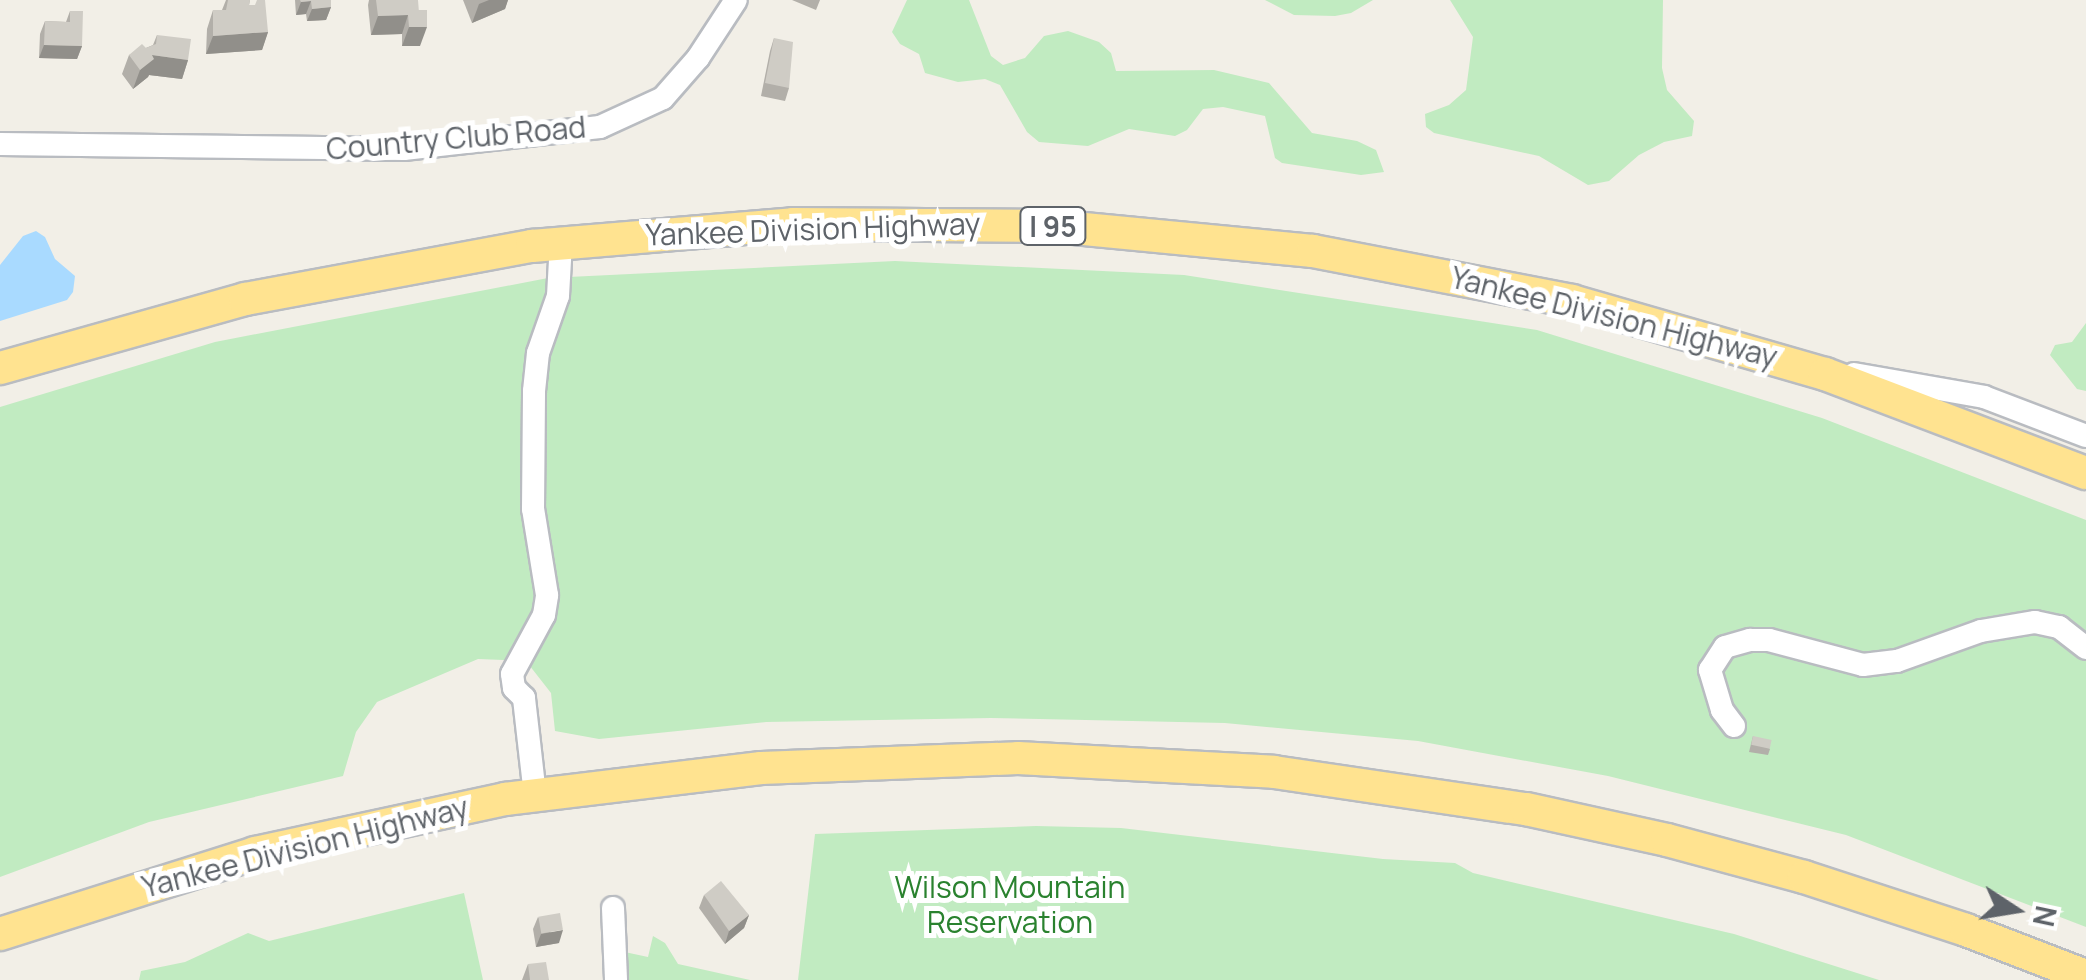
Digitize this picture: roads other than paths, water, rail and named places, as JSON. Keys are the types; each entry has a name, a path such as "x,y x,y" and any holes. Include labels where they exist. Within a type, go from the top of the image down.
{"highway":[{"name":"Yankee Division Highway","path":"0,368 132,328 273,292 560,243 720,228 880,222 1024,224 1169,234 1312,251 1502,285 1658,323 1804,367 2086,473"},
{"name":"Yankee Division Highway","path":"4,934 255,854 395,820 535,794 705,772 906,759 1089,760 1288,773 1526,809 1681,843 1872,898 2086,976"}],"street":[{"name":"Country Club Road","path":"0,144 404,148 600,127 662,98 698,58 736,0"},
{"path":"535,794 524,698 514,688 512,674 544,615 547,595 533,509 534,390 538,353 558,296 560,243"},
{"path":"1804,367 1984,397 2086,436"},
{"path":"1734,726 1722,710 1710,670 1725,647 1750,640 1769,640 1863,665 1897,661 1980,631 2035,622 2059,627 2086,648"},
{"path":"613,908 616,980"}],"water":[{"path":"36,231 45,237 55,259 75,276 73,292 67,300 0,321 0,265 23,236"}],"park label":[{"name":"Wilson Mountain Reservation","path":"1010,904"}]}
